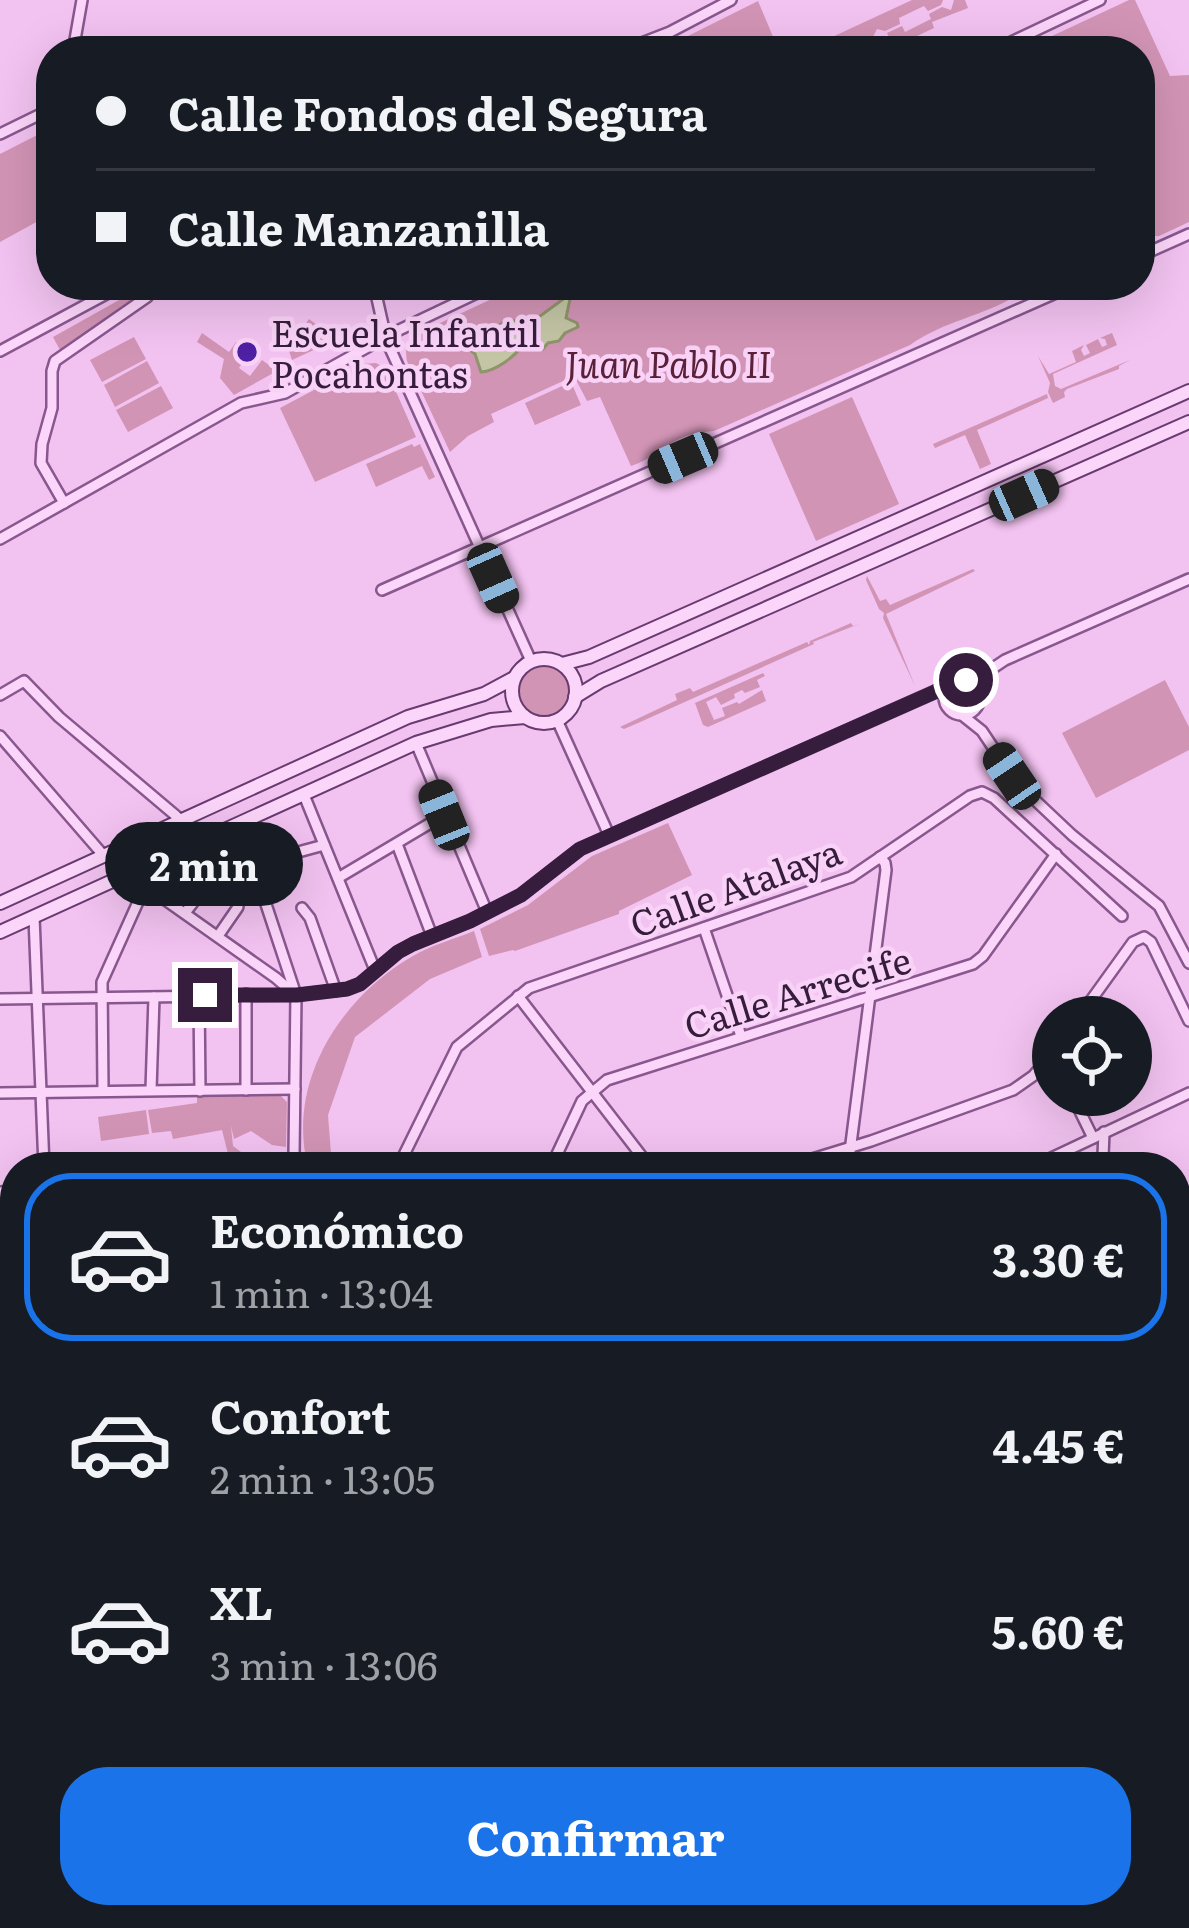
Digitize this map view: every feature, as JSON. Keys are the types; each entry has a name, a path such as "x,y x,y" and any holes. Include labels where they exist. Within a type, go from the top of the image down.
{"street":[{"path":"76,36 82,0"},
{"path":"660,36 731,0"},
{"path":"1024,36 1100,0"},
{"path":"0,134 36,116"},
{"path":"1155,249 1189,234"},
{"path":"0,351 95,300"},
{"path":"64,503 41,463 52,408 52,370 56,361 143,300"},
{"path":"377,300 383,325"},
{"path":"397,331 462,300"},
{"path":"382,590 1040,300"},
{"path":"383,325 397,331 390,349 375,343 374,332 383,325"},
{"path":"0,539 241,403 285,393 375,343"},
{"path":"390,349 531,661"},
{"path":"562,664 590,657 1189,391"},
{"path":"575,697 589,686 1189,422"},
{"path":"966,680 1189,579"},
{"path":"0,902 408,717 484,694 514,678 531,661 552,659 574,678 572,706 557,720 491,720 416,743 0,932"},
{"path":"962,715 973,711 990,670"},
{"path":"514,678 513,699 525,717"},
{"path":"0,999 336,991 360,984 398,952 521,895 580,849 958,679 974,684 982,731"},
{"path":"0,695 24,681 59,717 181,820"},
{"path":"949,685 944,695 950,711 982,731 1036,802 1159,906 1189,963"},
{"path":"922,698 946,706"},
{"path":"557,720 609,835"},
{"path":"0,736 104,856"},
{"path":"416,743 488,912"},
{"name":"Calle Atalaya","path":"405,1152 457,1047 518,996 541,982 851,877 982,792 1122,916"},
{"path":"304,795 375,970"},
{"path":"338,878 444,815"},
{"path":"397,844 432,936"},
{"path":"185,913 212,878 324,845"},
{"name":"Calle Arrecife","path":"591,1092 607,1080 973,964 1056,854"},
{"path":"850,1152 886,870 880,857"},
{"path":"103,1090 103,982 157,861"},
{"path":"253,865 296,995 294,1152"},
{"path":"126,875 141,889 140,898"},
{"path":"147,887 296,995"},
{"path":"218,936 238,908"},
{"path":"302,908 310,918 336,991"},
{"path":"34,917 43,1152"},
{"path":"704,928 742,1036"},
{"path":"1094,996 1133,942 1144,938 1151,943 1189,1021"},
{"path":"246,994 246,1090"},
{"path":"199,996 200,1091"},
{"path":"518,996 638,1152"},
{"path":"152,1090 154,997"},
{"path":"832,1152 1012,1090 1032,1077"},
{"path":"0,1094 296,1089"},
{"path":"558,1152 591,1092"},
{"path":"1064,1152 1189,1093"},
{"path":"1082,1116 1093,1138"},
{"path":"1103,1152 1104,1132"}],"green space":[{"path":"912,0 943,0 928,11 924,6 899,18 900,24 885,31 877,29 874,36 834,36"},
{"path":"954,0 965,0 968,8 932,22 934,28 917,36 887,33 902,26 905,32 931,19 929,14 942,7 951,10"},
{"path":"1135,0 1152,36 1052,36"},
{"path":"758,1 773,36 688,36"},
{"path":"1155,43 1170,76 1189,75 1189,222 1155,236"},
{"path":"36,136 36,222 0,242 0,154"},
{"path":"119,300 137,300 60,350 53,337"},
{"name":"Juan Pablo II","path":"490,300 1008,300 714,431 677,440 631,466 600,397 587,401 574,376 491,414 494,422 450,452 407,361 412,336"},
{"path":"280,318 302,339 310,329 305,325 309,319 330,335 339,326 340,331 292,360 282,329 275,324"},
{"path":"202,333 229,352 236,342 249,352 239,368 250,376 262,360 277,371 234,395 220,378 224,359 197,342"},
{"path":"1112,333 1117,345 1053,374 1055,386 1061,389 1130,360 1067,389 1065,397 1053,403 1038,356 1049,374 1076,362 1072,351 1084,345 1084,356 1090,353 1086,345 1098,339 1102,347 1107,345 1100,338"},
{"path":"134,337 146,359 102,382 90,360"},
{"path":"147,361 159,383 115,407 104,385"},
{"path":"376,363 386,369 416,437 315,482 280,408 363,364"},
{"path":"571,382 581,405 535,425 525,403"},
{"path":"161,386 173,408 128,432 116,410"},
{"path":"1047,394 1048,398 977,430 991,464 980,469 965,435 935,448 933,444"},
{"path":"852,397 899,504 816,541 769,434"},
{"path":"420,444 435,477 429,480 422,466 376,487 366,464"},
{"path":"973,569 886,614 915,686 867,576 880,601 886,599 890,605"},
{"path":"851,623 859,624 620,727 677,700 675,694 690,688 693,692"},
{"path":"544,665 561,673 569,690 561,707 544,715 527,707 519,690 527,673"},
{"path":"763,673 757,680 760,687 742,690 721,705 716,697 706,702 714,720 725,716 722,708 762,690 766,701 708,727 703,725 695,703"},
{"path":"1165,680 1189,727 1189,750 1096,798 1062,733"},
{"path":"668,823 692,875 619,914 489,956 480,929 528,905 592,856"},
{"path":"474,931 482,957 430,979 355,1037 328,1115 331,1152 306,1152 305,1104 325,1045 363,994 387,973 435,945"},
{"path":"280,1095 287,1102 286,1147 272,1145 251,1131 234,1139 231,1126 233,1146 241,1152 228,1152 222,1130 173,1139 171,1131 152,1133 148,1110 197,1103 197,1096"},
{"path":"146,1110 149,1134 101,1141 98,1117"}],"shaded area":[{"path":"562,300 570,300 566,318 578,327 543,349 534,344 522,346 504,363 481,372 475,354 466,347 468,339 507,320 532,322"}],"place":[{"name":"Escuela Infantil Pocahontas","path":"247,352"}],"route":[{"path":"205,995 297,995 360,984 398,952 521,895 580,849 953,681 966,680"}]}
